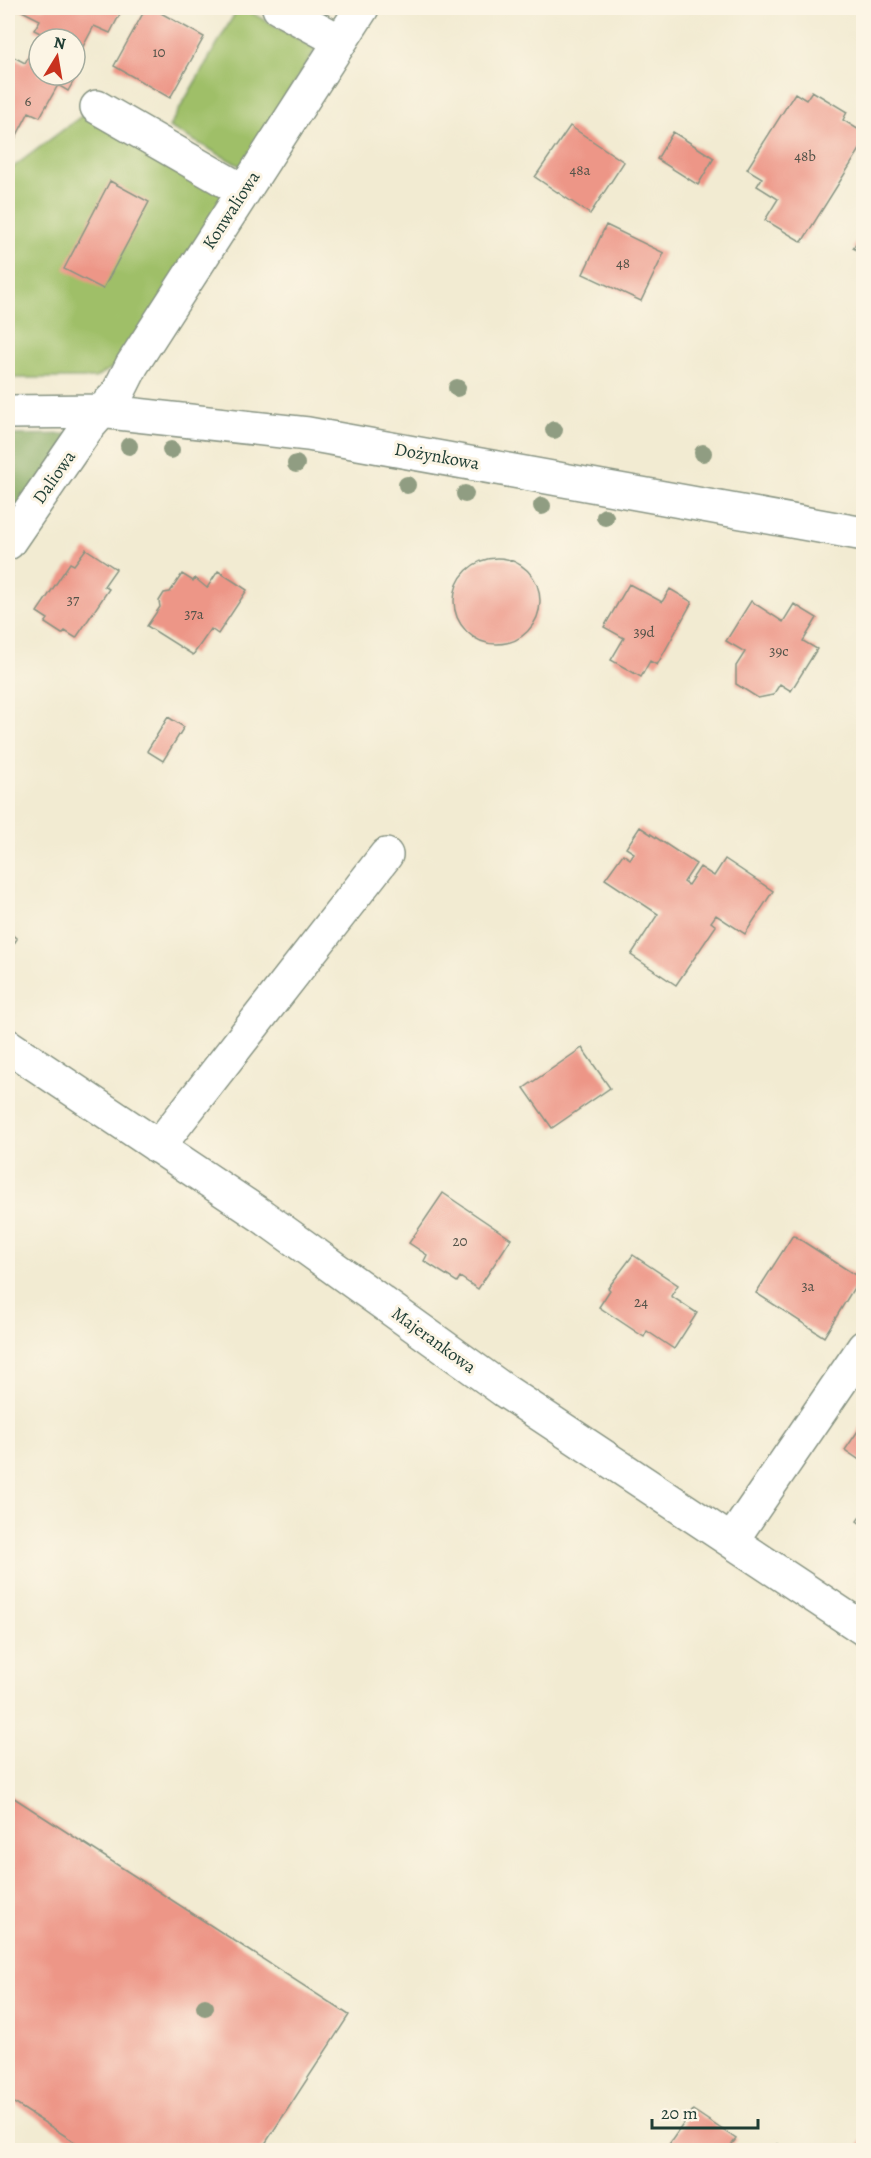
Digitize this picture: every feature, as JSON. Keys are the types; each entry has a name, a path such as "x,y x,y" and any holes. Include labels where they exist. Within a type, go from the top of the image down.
{"street":[{"path":"279,8 340,41"},
{"name":"Konwaliowa","path":"100,411 118,393 132,365 362,8"},
{"path":"98,107 243,191"},
{"name":"Dożynkowa","path":"8,411 100,411 308,434 864,534"},
{"name":"Daliowa","path":"8,543 100,411"},
{"path":"158,1147 386,855"},
{"name":"Majerankowa","path":"8,1046 262,1216 505,1391 864,1629"},
{"path":"732,1540 864,1347"}],"path":[{"path":"8,2142 21,2151"}],"green space":[{"path":"238,8 243,8 316,49 242,167 169,127"},
{"path":"83,115 226,196 124,361 95,378 8,378 8,175 12,168"},
{"path":"75,434 8,527 8,435"}],"building":[{"path":"16,8 123,8 110,33 94,26 87,39 87,27 36,27 40,20"},
{"path":"146,8 152,8 204,37 170,98 114,66"},
{"path":"8,54 25,63 27,59 27,87 57,87 40,117 29,112 15,139 8,135"},
{"path":"812,91 847,112 843,120 864,133 864,143 802,242 765,220 778,199 757,186 762,178 747,169 795,93 806,100"},
{"path":"570,126 624,162 590,214 535,177"},
{"path":"673,132 714,158 698,185 657,159"},
{"path":"110,181 149,202 103,289 64,269"},
{"path":"606,225 664,253 641,301 583,274"},
{"path":"864,231 864,254 853,248"},
{"path":"86,549 116,569 104,586 109,589 76,638 65,631 62,634 45,623 48,619 37,612 70,563 74,565"},
{"path":"489,558 505,558 528,570 537,584 540,601 537,618 528,632 505,644 489,644 473,637 461,625 454,609 454,593 461,577 473,565"},
{"path":"218,571 247,590 218,634 211,629 193,655 147,626 160,607 159,601 164,593 170,592 182,574 193,581 195,578 207,588"},
{"path":"629,584 662,602 670,589 692,602 657,665 650,661 641,677 611,660 624,638 604,627"},
{"path":"751,601 783,622 794,604 817,618 803,641 817,649 791,691 780,684 773,695 758,698 736,684 736,666 745,652 726,641"},
{"path":"168,717 184,727 163,761 147,751"},
{"path":"640,827 696,864 684,882 688,885 700,867 714,876 725,859 773,891 745,934 716,915 711,922 716,926 676,985 631,955 658,914 605,879 623,854 630,859 634,853 626,848"},
{"path":"8,931 17,939 8,953"},
{"path":"582,1048 610,1088 552,1128 524,1088"},
{"path":"443,1193 511,1239 478,1289 460,1277 457,1282 424,1261 427,1255 409,1243"},
{"path":"793,1235 860,1278 824,1337 756,1293"},
{"path":"633,1255 678,1285 671,1296 697,1313 674,1349 647,1331 644,1337 599,1307 610,1290 608,1288"},
{"path":"864,1422 864,1463 845,1450"},
{"path":"864,1511 864,1526 857,1521"},
{"path":"8,1794 349,2015 261,2150 87,2150 8,2099"},
{"path":"693,2110 736,2139 729,2148 733,2150 665,2150"},
{"path":"864,2138 864,2150 855,2150"},
{"path":"777,2144 786,2150 773,2150"}]}
